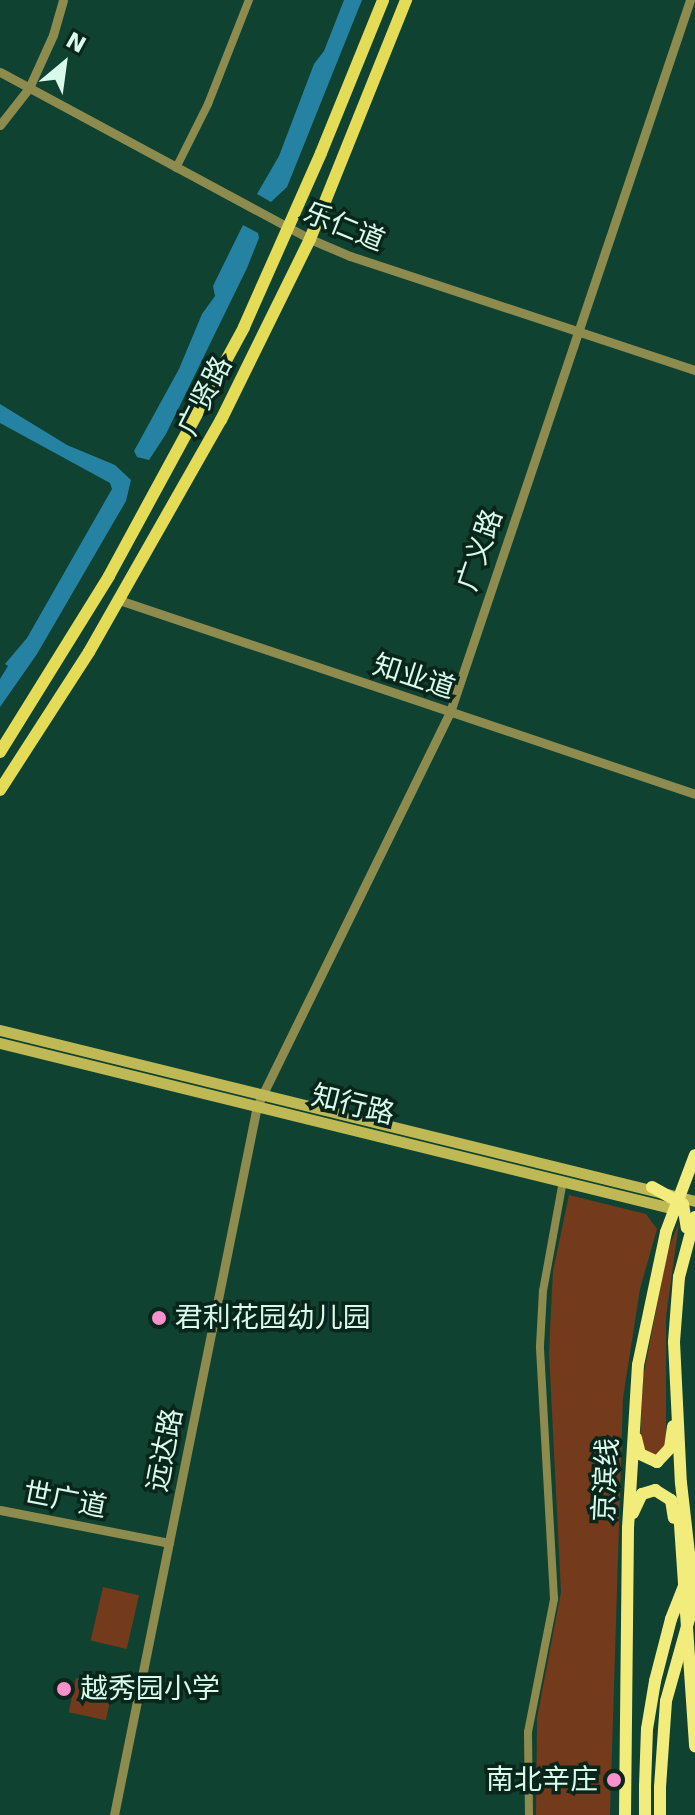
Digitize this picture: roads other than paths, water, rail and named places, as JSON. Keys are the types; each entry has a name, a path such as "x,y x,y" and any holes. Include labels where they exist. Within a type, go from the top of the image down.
{"highway":[{"name":"京滨线","path":"625,1815 627,1565 636,1387 649,1301 666,1232 684,1208 695,1155"},
{"path":"652,1187 684,1208 685,1247 674,1318 681,1561 695,1746"},
{"path":"636,1387 637,1448 650,1461 662,1459 670,1448 676,1400"},
{"path":"681,1483 690,1503 695,1605"},
{"path":"627,1565 635,1505 642,1494 655,1490 671,1500 681,1561"},
{"path":"645,1815 647,1729 655,1681 671,1619 695,1558"},
{"path":"660,1815 666,1701 695,1598"}],"main road":[{"name":"广贤路","path":"0,752 85,618 158,491 244,327 289,229 383,0"},
{"name":"广贤路","path":"0,790 119,600 221,420 310,239 406,0"},
{"name":"知行路","path":"0,1030 652,1187"},
{"name":"知行路","path":"0,1043 647,1202 684,1208 695,1201"},
{"path":"647,1202 663,1216 666,1232"}],"street":[{"path":"0,125 29,88 53,35 63,0"},
{"path":"176,168 208,104 249,0"},
{"name":"广义路","path":"261,1094 450,712 690,0"},
{"name":"乐仁道","path":"0,72 310,239 350,256 695,370"},
{"name":"知业道","path":"119,600 695,794"},
{"name":"远达路","path":"114,1815 261,1094"},
{"path":"529,1815 528,1732 554,1599 540,1346 547,1261 563,1181"},
{"name":"世广道","path":"0,1510 169,1543"}],"water":[{"path":"344,0 362,0 287,187 271,202 257,194 279,156 314,64 324,51"},
{"path":"243,225 258,233 259,238 247,268 166,434 149,460 137,457 134,451 179,369 202,314 215,296 213,286"},
{"path":"0,404 67,445 115,465 131,480 126,501 37,654 0,707 0,679 8,666 5,664 27,638 112,489 110,483 0,423"}],"place":[{"name":"君利花园幼儿园","path":"159,1318"},
{"name":"越秀园小学","path":"64,1689"},
{"name":"南北辛庄","path":"614,1780"}]}
